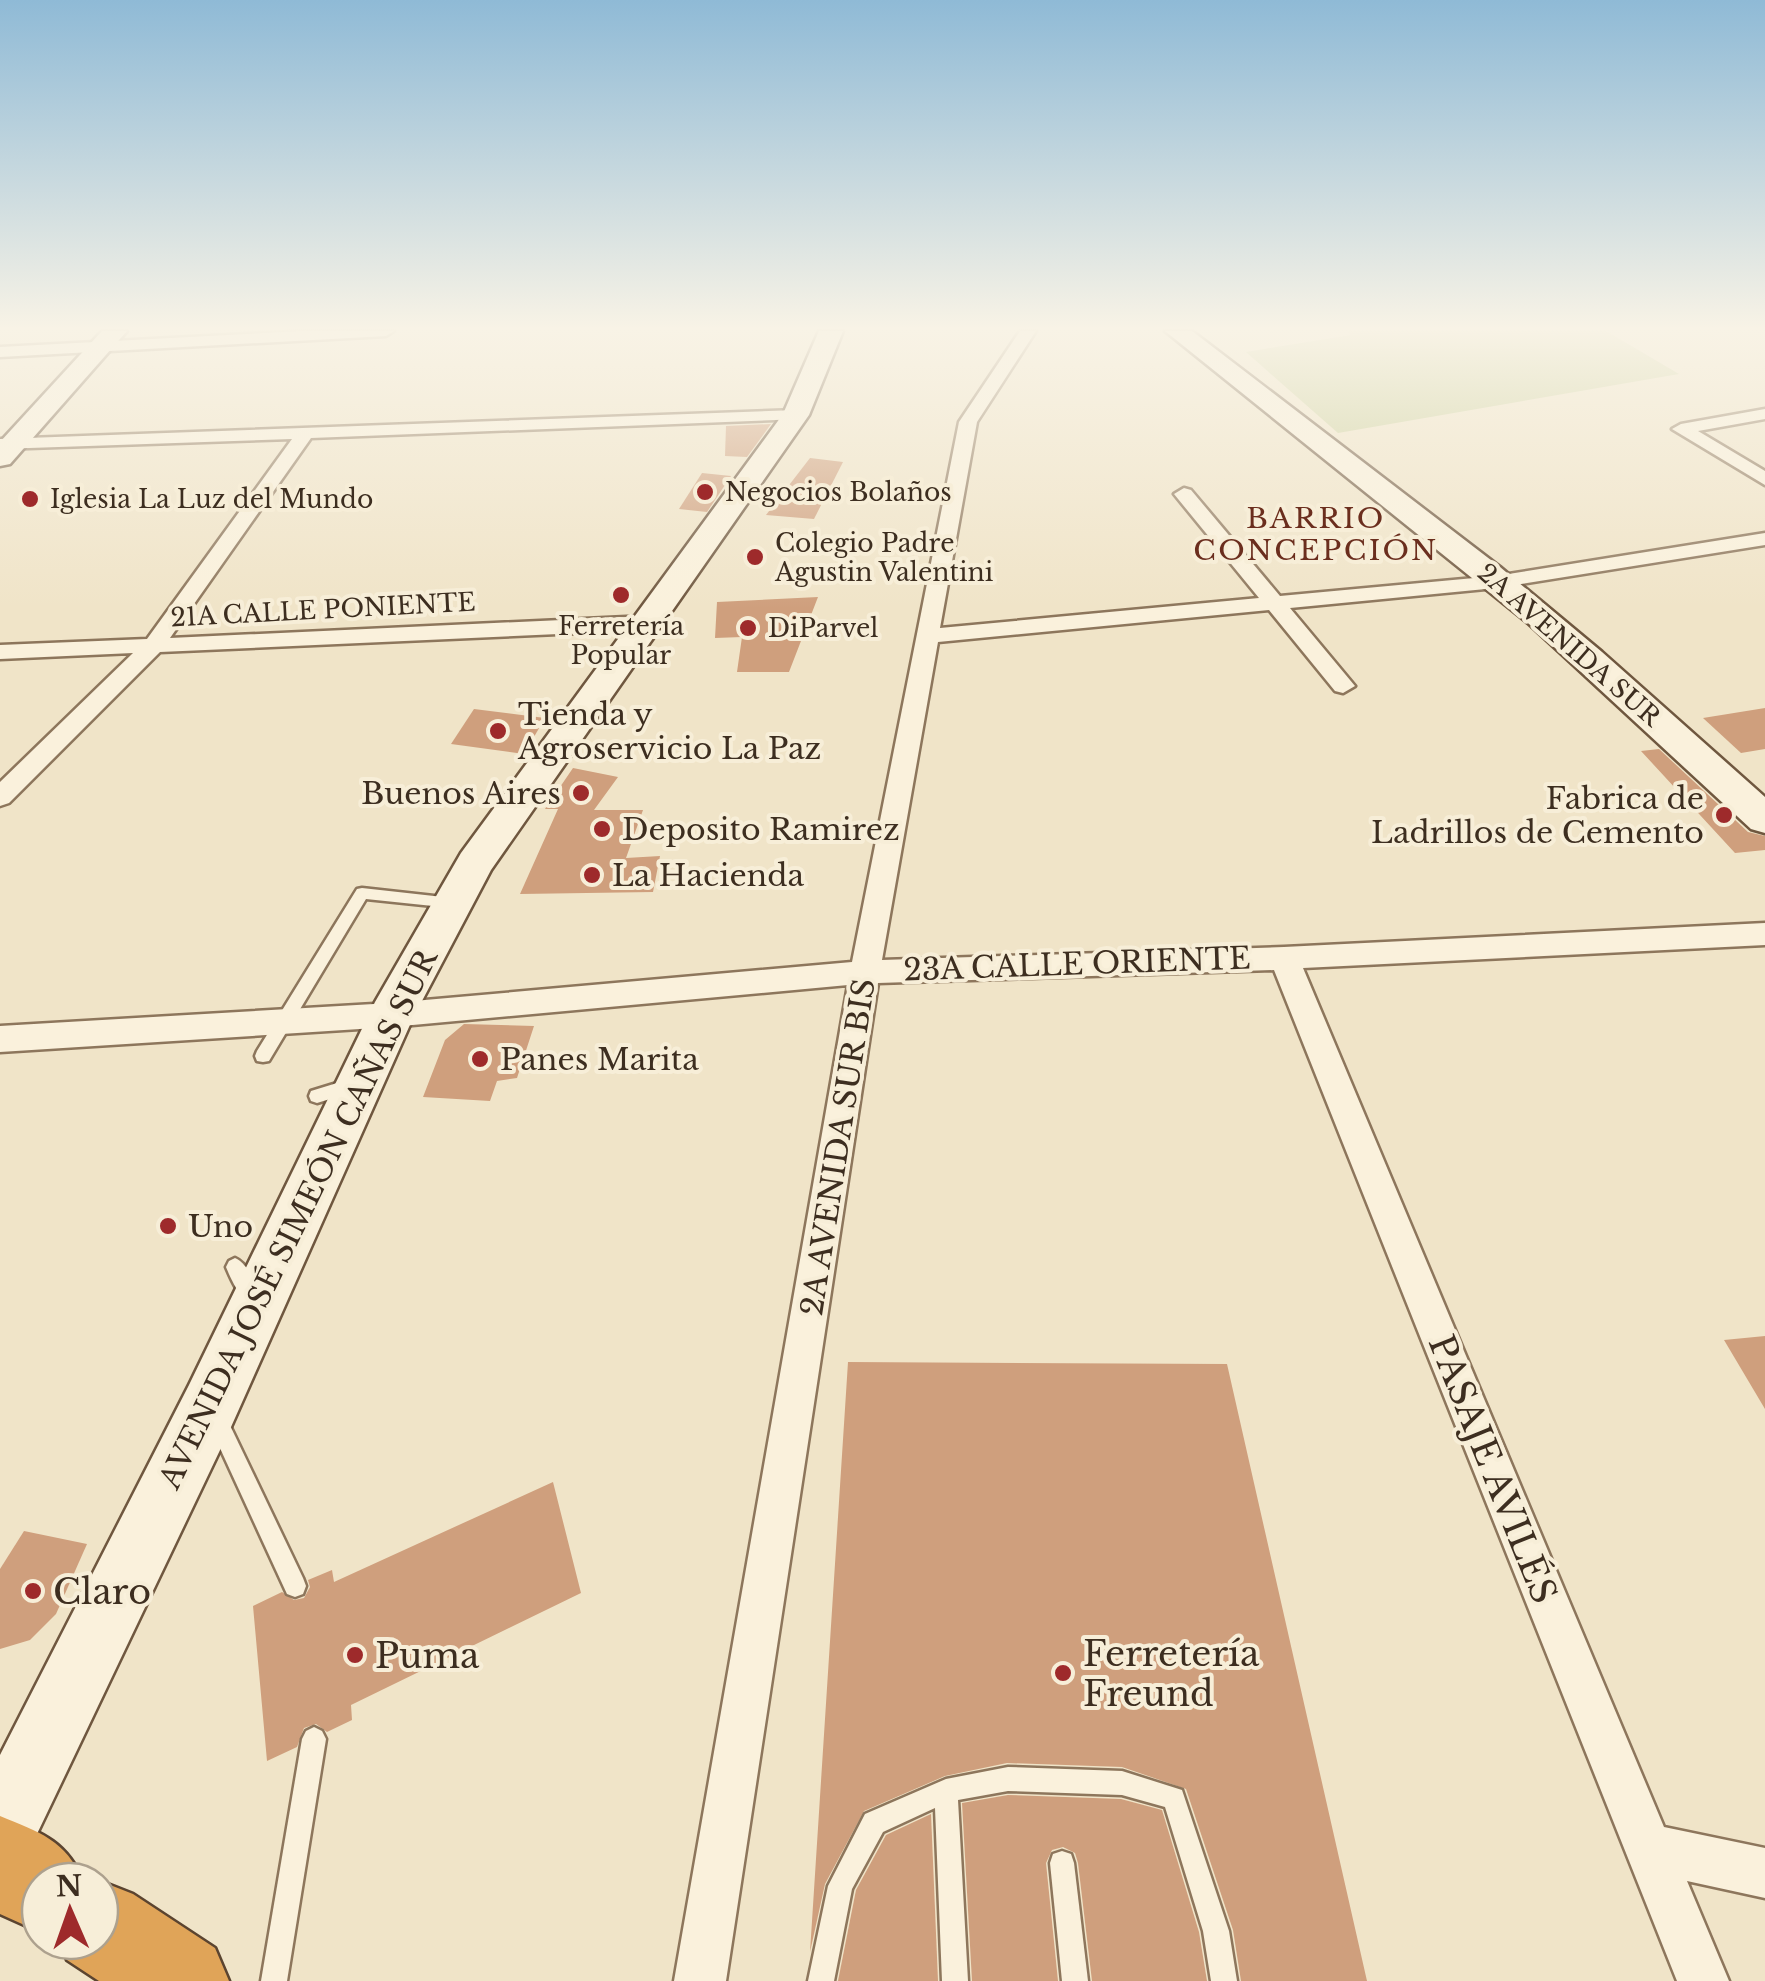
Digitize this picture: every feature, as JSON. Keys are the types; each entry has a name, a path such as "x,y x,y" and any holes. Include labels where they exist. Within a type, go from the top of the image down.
{"highway":[{"path":"120,1940 182,1981"}],"main road":[{"path":"4,448 27,423"},
{"name":"AVENIDA JOSÉ SIMEÓN CAÑAS SUR","path":"0,1831 210,1406 246,1286 338,1090 390,1015 475,863 791,423"},
{"name":"2A AVENIDA SUR","path":"1299,423 1371,478 1589,659 1765,819"}],"street":[{"path":"4,448 603,423"},
{"name":"2A AVENIDA SUR BIS","path":"700,1981 864,972 968,423"},
{"path":"1712,423 1680,429 1765,479"},
{"path":"0,796 153,646 304,435"},
{"path":"1184,494 1342,686"},
{"path":"929,636 1496,582 1765,538"},
{"name":"21A CALLE PONIENTE","path":"0,652 648,623"},
{"name":"23A CALLE ORIENTE","path":"0,1039 390,1015 864,972 1284,958 1765,934"},
{"name":"PASAJE AVILÉS","path":"1284,958 1703,1981"},
{"path":"1648,1848 1765,1873"}],"lane":[{"path":"263,1056 362,893 452,903"},
{"path":"210,1406 295,1586"},
{"path":"274,1981 314,1738"},
{"path":"821,1981 840,1886 874,1823 946,1791 1008,1779 1122,1783 1174,1798 1216,1932 1224,1981"},
{"path":"946,1791 954,1981"},
{"path":"1062,1863 1074,1981"}],"green space":[{"path":"1327,423 1393,423 1338,433"}],"building":[{"path":"771,424 747,457 725,456 726,426"},
{"path":"810,458 843,462 814,519 766,515"},
{"name":"Negocios Bolaños","path":"702,473 731,476 707,512 679,509"},
{"name":"DiParvel","path":"818,597 789,672 737,672 742,637 715,638 717,602"},
{"path":"1765,708 1765,749 1741,753 1703,718"},
{"name":"Tienda y Agroservicio La Paz","path":"474,709 545,718 524,754 451,744"},
{"name":"Fabrica de Ladrillos de Cemento","path":"1659,749 1748,832 1765,836 1765,850 1735,853 1641,751"},
{"path":"573,768 618,777 594,810 643,810 626,858 660,856 653,892 520,894 558,809 545,809"},
{"name":"Panes Marita","path":"464,1024 534,1026 517,1078 497,1081 490,1101 423,1097 445,1040"},
{"path":"1765,1336 1765,1409 1724,1340"},
{"name":"Ferretería Freund","path":"848,1362 1227,1364 1367,1981 1241,1981 1233,1930 1186,1789 1122,1767 1007,1763 945,1776 864,1811 825,1884 810,1952"},
{"name":"Puma","path":"553,1482 581,1593 351,1705 352,1720 327,1732 316,1724 304,1728 297,1747 267,1761 253,1606 282,1592 294,1600 304,1598 310,1587 308,1580 332,1570 334,1582"},
{"name":"Claro","path":"24,1531 87,1544 56,1614 30,1640 0,1649 0,1569"},
{"path":"1008,1795 1121,1799 1162,1810 1199,1932 1207,1981 1092,1981 1078,1863 1075,1853 1063,1847 1052,1850 1046,1863 1058,1981 972,1981 962,1803"},
{"path":"931,1814 938,1981 838,1981 856,1890 886,1835"}],"place":[{"name":"Negocios Bolaños","path":"705,492"},
{"name":"Iglesia La Luz del Mundo","path":"30,499"},
{"name":"Colegio Padre Agustin Valentini","path":"755,557"},
{"name":"Ferretería Popular","path":"621,595"},
{"name":"DiParvel","path":"748,628"},
{"name":"Tienda y Agroservicio La Paz","path":"498,731"},
{"name":"Buenos Aires","path":"581,793"},
{"name":"Fabrica de Ladrillos de Cemento","path":"1724,815"},
{"name":"Deposito Ramirez","path":"602,829"},
{"name":"La Hacienda","path":"592,875"},
{"name":"Panes Marita","path":"480,1059"},
{"name":"Uno","path":"168,1226"},
{"name":"Claro","path":"33,1591"},
{"name":"Puma","path":"355,1655"},
{"name":"Ferretería Freund","path":"1063,1673"}],"district":[{"name":"BARRIO CONCEPCIÓN","path":"1316,534"}]}
